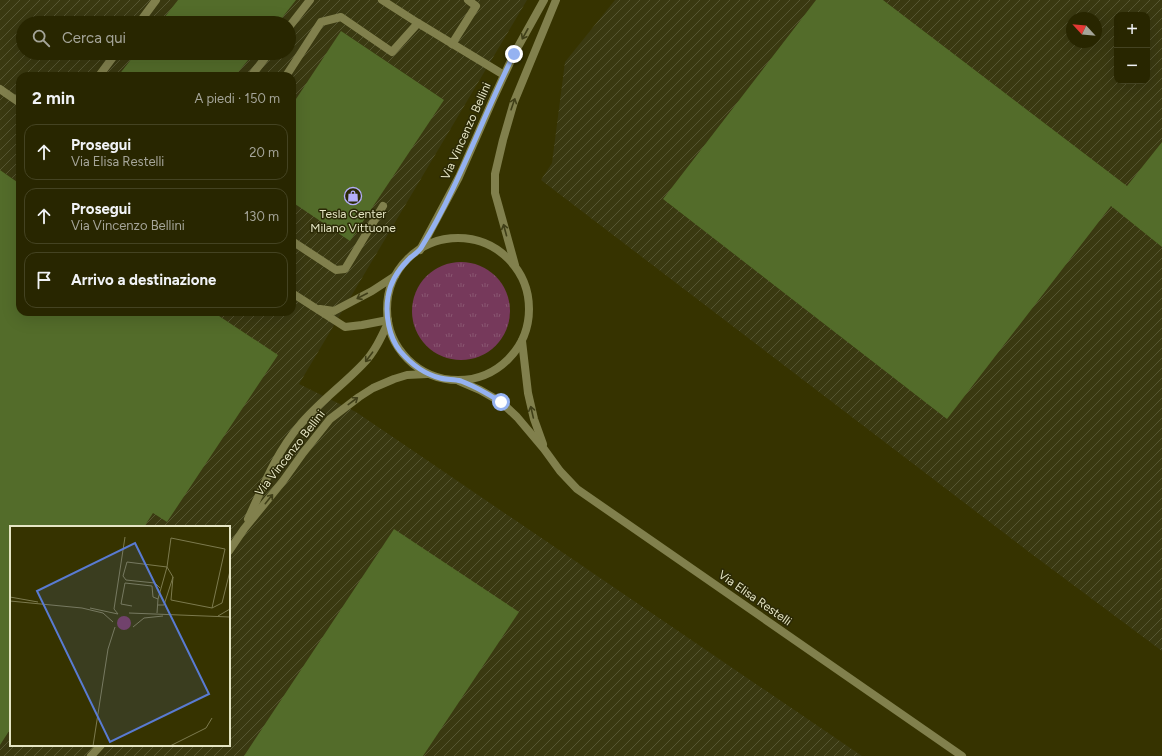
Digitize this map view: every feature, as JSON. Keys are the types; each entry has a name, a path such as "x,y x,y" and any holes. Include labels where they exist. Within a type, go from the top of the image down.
{"street":[{"path":"144,16 156,0"},
{"path":"296,18 310,0"},
{"path":"382,0 504,75"},
{"path":"452,44 476,6 468,0"},
{"name":"Via Vincenzo Bellini","path":"420,250 459,177 504,75 544,0"},
{"name":"Via Vincenzo Bellini","path":"515,268 495,193 495,174 514,102 556,0"},
{"path":"289,72 321,22 341,17 392,52 418,23"},
{"path":"102,72 111,60"},
{"path":"254,72 264,60"},
{"path":"0,89 16,100"},
{"path":"296,244 336,270 345,269 383,206"},
{"name":"Via Vincenzo Bellini","path":"463,238 479,241 494,248 510,261 515,268 522,279 528,299 528,320 522,341 510,358 495,370 478,378 459,381 440,378 427,374 414,366 400,351 390,331 388,321 388,296 395,276 408,259 420,250 426,246 446,239 463,238"},
{"path":"317,309 334,311 372,291 395,276"},
{"path":"296,296 345,327 388,321"},
{"name":"Via Vincenzo Bellini","path":"244,529 278,454 288,439 300,424 363,364 381,338 388,321"},
{"name":"Via Elisa Restelli","path":"522,341 528,393 534,419 544,449"},
{"name":"Via Vincenzo Bellini","path":"230,550 244,529 330,419 359,396 394,379 407,375 427,374"},
{"name":"Via Elisa Restelli","path":"459,381 480,390 501,402 517,417 560,471 577,489 962,756"},
{"path":"91,756 101,746"},
{"path":"98,756 102,746"}],"shaded area":[{"path":"0,0 527,0 299,384 356,412 862,756 0,756"},
{"path":"615,0 1162,0 1162,651 1029,552 541,180 552,163 565,62"}],"green space":[{"path":"461,262 480,266 495,277 506,292 510,311 506,330 495,345 480,356 461,360 442,356 427,345 416,330 412,311 416,292 427,277 442,266"}],"building":[{"path":"178,0 296,0 283,16 165,16"},
{"path":"816,0 883,0 1127,186 1162,142 1162,247 1111,206 947,419 663,199"},
{"path":"341,31 444,100 350,241 296,205 296,99"},
{"path":"131,60 248,60 238,72 121,72"},
{"path":"0,170 16,181 16,316 219,316 278,355 167,522 153,513 145,526 10,526 10,730 0,745"},
{"path":"394,529 519,612 423,756 244,756"}],"place":[{"name":"Tesla Center Milano Vittuone","path":"353,196"}],"route":[{"path":"501,402 480,390 459,381 427,374 414,366 400,351 390,331 387,318 388,296 395,276 408,259 420,250 434,225 459,177 514,54"}]}
